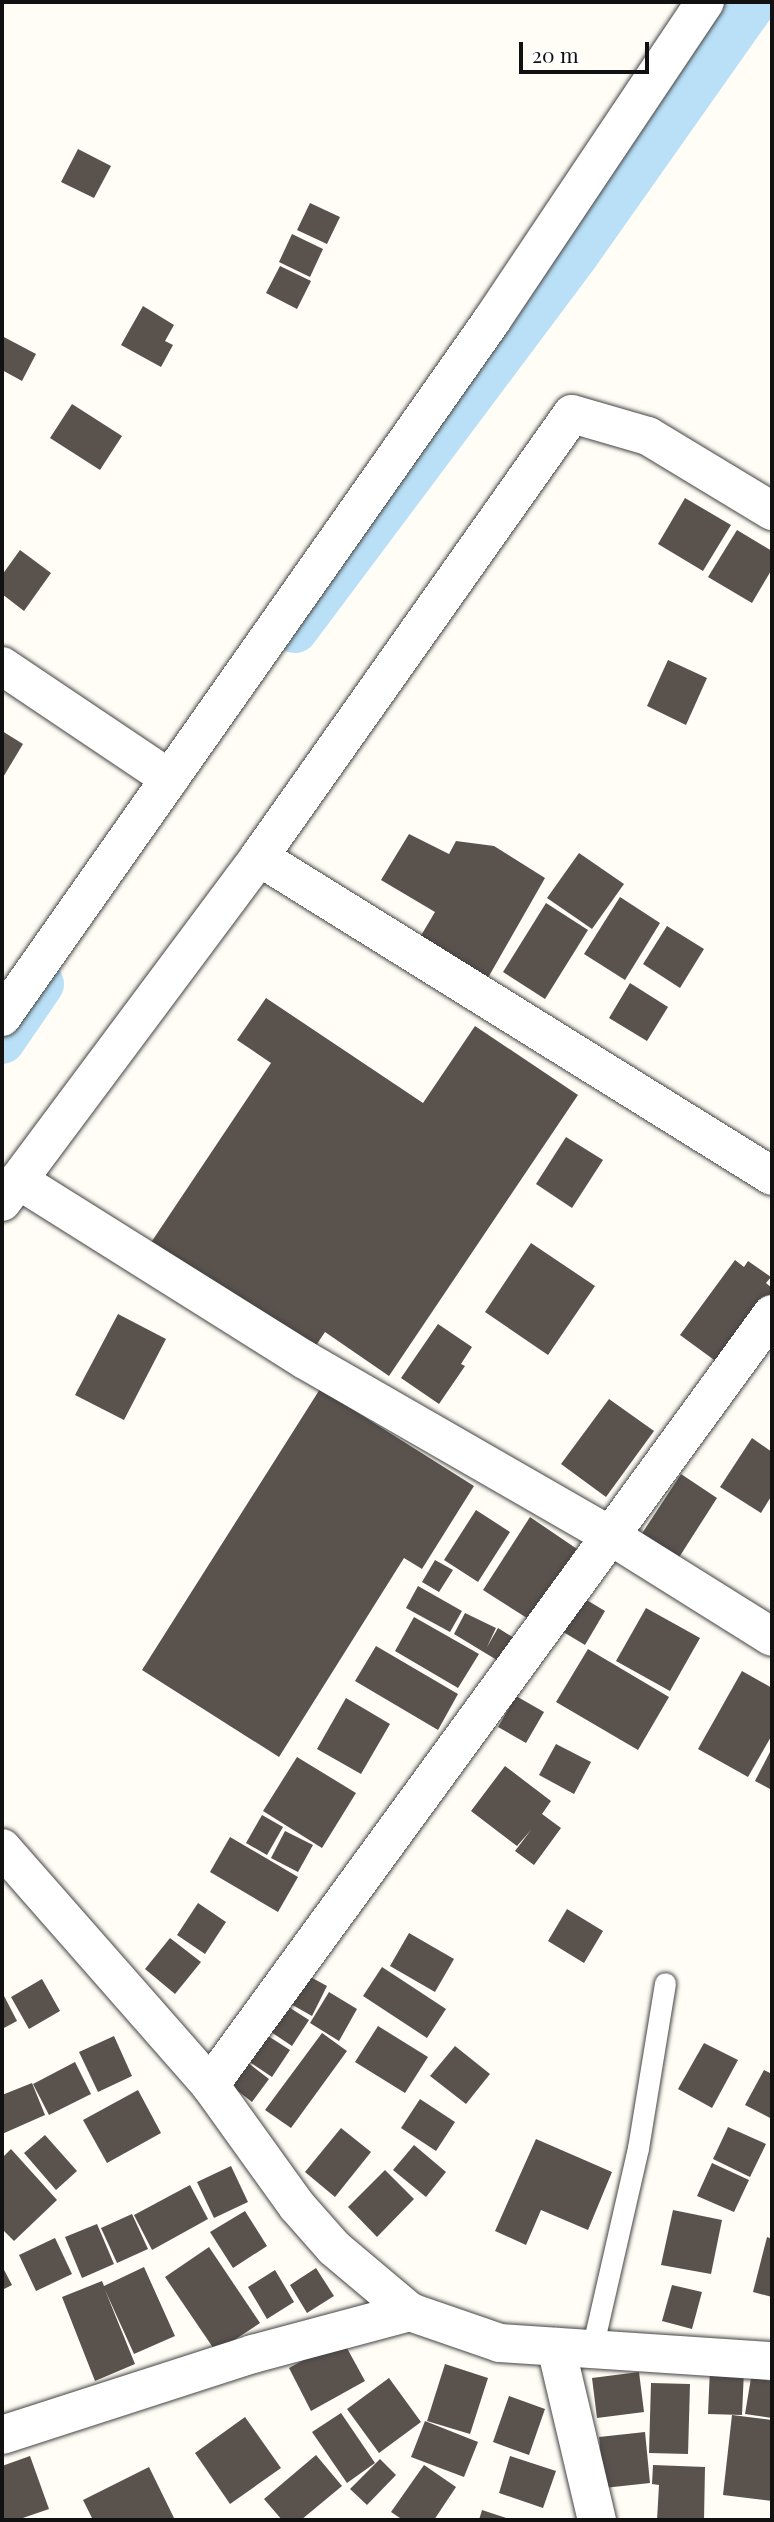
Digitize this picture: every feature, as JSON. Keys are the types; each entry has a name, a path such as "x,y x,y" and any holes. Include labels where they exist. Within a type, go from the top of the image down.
{"street":[{"path":"2,1017 492,320 705,2"},
{"path":"772,510 648,436 572,414 259,857 10,1191 609,1535 772,1637"},
{"path":"2,666 170,779"},
{"path":"259,857 772,1176"},
{"path":"210,2085 772,1314"},
{"path":"2,1847 210,2085 297,2206 334,2248 410,2312 500,2343 772,2361"},
{"path":"2,2435 253,2354 410,2312"},
{"path":"574,2348 597,2520"}],"lane":[{"path":"574,2348 638,2148 665,1983"}],"building":[{"path":"78,149 111,166 94,198 61,182"},
{"path":"310,203 340,217 327,244 297,230"},
{"path":"292,234 323,249 310,277 279,262"},
{"path":"280,266 311,281 297,309 266,293"},
{"path":"143,306 174,325 165,341 173,345 161,367 121,345"},
{"path":"2,336 36,354 22,381 2,370"},
{"path":"72,404 122,436 100,470 50,438"},
{"path":"685,498 731,525 703,571 658,544"},
{"path":"737,530 772,551 772,569 752,603 708,577"},
{"path":"20,550 51,573 24,611 2,594 2,575"},
{"path":"668,660 707,678 686,725 647,706"},
{"path":"2,731 23,744 2,779"},
{"path":"409,834 449,854 456,841 494,846 545,878 481,990 413,949 435,912 381,880"},
{"path":"579,853 624,884 592,929 547,898"},
{"path":"620,897 660,923 625,980 584,954"},
{"path":"546,903 588,930 545,999 503,972"},
{"path":"667,926 704,949 680,988 643,964"},
{"path":"630,983 668,1007 647,1041 609,1018"},
{"path":"266,998 423,1103 475,1026 578,1095 389,1376 325,1332 311,1353 150,1244 271,1063 237,1040"},
{"path":"566,1137 603,1160 572,1208 536,1184"},
{"path":"531,1243 595,1286 548,1355 485,1312"},
{"path":"735,1260 744,1267 748,1261 771,1277 766,1283 772,1288 772,1294 721,1365 680,1335"},
{"path":"118,1314 166,1339 124,1420 75,1395"},
{"path":"438,1324 472,1347 461,1364 465,1366 439,1404 401,1378"},
{"path":"320,1389 474,1486 422,1569 404,1558 279,1757 142,1670"},
{"path":"609,1399 654,1431 606,1497 561,1464"},
{"path":"752,1438 772,1452 772,1495 761,1513 720,1487"},
{"path":"681,1474 717,1498 678,1559 641,1535"},
{"path":"476,1510 510,1532 478,1582 444,1560"},
{"path":"530,1517 577,1549 530,1620 483,1590"},
{"path":"435,1560 453,1570 439,1592 422,1582"},
{"path":"418,1586 462,1611 450,1632 406,1608"},
{"path":"580,1596 605,1611 585,1645 560,1630"},
{"path":"646,1608 700,1638 670,1691 616,1661"},
{"path":"465,1613 496,1628 487,1647 498,1628 519,1641 505,1665 454,1634"},
{"path":"414,1617 479,1654 458,1688 395,1651"},
{"path":"376,1646 458,1694 438,1730 355,1681"},
{"path":"588,1649 669,1697 638,1750 556,1702"},
{"path":"742,1671 772,1688 772,1735 748,1777 698,1749"},
{"path":"516,1696 544,1712 526,1743 498,1727"},
{"path":"346,1698 390,1724 361,1774 317,1749"},
{"path":"556,1744 591,1762 574,1794 539,1775"},
{"path":"772,1748 772,1790 755,1781"},
{"path":"297,1757 356,1793 322,1848 263,1811"},
{"path":"505,1766 551,1801 542,1814 561,1828 534,1865 515,1851 531,1830 517,1846 471,1811"},
{"path":"262,1815 283,1827 267,1855 246,1843"},
{"path":"285,1831 313,1845 298,1872 271,1858"},
{"path":"230,1837 298,1877 278,1912 210,1872"},
{"path":"198,1903 226,1922 205,1954 177,1935"},
{"path":"567,1909 603,1931 584,1963 548,1941"},
{"path":"409,1933 454,1959 435,1992 390,1966"},
{"path":"170,1938 201,1962 175,1994 145,1969"},
{"path":"382,1967 446,2009 427,2038 363,1996"},
{"path":"305,1974 327,1986 312,2016 289,2003"},
{"path":"42,1979 60,2011 29,2029 11,1997"},
{"path":"2,1992 17,2021 2,2029"},
{"path":"329,1992 357,2009 339,2041 310,2023"},
{"path":"287,2006 309,2020 292,2046 271,2032"},
{"path":"378,2026 428,2057 405,2093 355,2062"},
{"path":"322,2033 347,2051 291,2128 265,2110"},
{"path":"265,2034 290,2050 272,2077 248,2061"},
{"path":"114,2036 132,2076 98,2092 79,2052"},
{"path":"704,2043 738,2060 712,2108 678,2089"},
{"path":"455,2046 490,2074 466,2104 430,2076"},
{"path":"75,2062 91,2094 49,2115 33,2084"},
{"path":"247,2062 269,2079 252,2102 230,2085"},
{"path":"764,2070 772,2074 772,2119 745,2105"},
{"path":"32,2083 45,2115 2,2134 2,2095"},
{"path":"138,2090 161,2133 107,2163 83,2120"},
{"path":"420,2099 455,2122 436,2151 401,2128"},
{"path":"728,2127 766,2144 750,2177 713,2159"},
{"path":"341,2128 371,2152 335,2197 305,2172"},
{"path":"45,2135 77,2171 56,2190 24,2153"},
{"path":"536,2139 612,2172 588,2230 541,2210 526,2245 495,2231"},
{"path":"414,2145 446,2172 426,2197 393,2170"},
{"path":"11,2149 57,2200 14,2241 2,2229 2,2158"},
{"path":"712,2163 749,2180 734,2212 697,2196"},
{"path":"231,2166 248,2202 214,2218 197,2182"},
{"path":"385,2170 414,2199 377,2237 348,2207"},
{"path":"190,2185 208,2219 152,2250 134,2215"},
{"path":"673,2210 722,2220 711,2274 661,2265"},
{"path":"245,2211 267,2246 233,2268 210,2232"},
{"path":"132,2214 148,2249 117,2263 101,2228"},
{"path":"97,2224 114,2264 82,2278 65,2237"},
{"path":"767,2237 772,2239 772,2297 753,2292"},
{"path":"55,2238 72,2274 36,2291 19,2255"},
{"path":"209,2247 260,2323 216,2352 165,2277"},
{"path":"2,2266 12,2285 2,2290"},
{"path":"144,2267 175,2336 134,2354 105,2290 135,2364 95,2381 62,2297 102,2281 104,2286"},
{"path":"316,2268 334,2296 307,2313 290,2285"},
{"path":"275,2270 294,2302 267,2319 248,2287"},
{"path":"672,2285 702,2292 692,2329 662,2321"},
{"path":"342,2339 365,2381 311,2411 289,2368"},
{"path":"445,2364 488,2378 470,2434 427,2421"},
{"path":"710,2369 744,2370 742,2415 708,2414"},
{"path":"639,2372 644,2412 597,2418 592,2378"},
{"path":"389,2378 421,2422 379,2453 347,2409"},
{"path":"751,2378 772,2381 772,2418 745,2414"},
{"path":"651,2383 690,2384 688,2454 649,2453"},
{"path":"509,2396 545,2409 529,2455 493,2442"},
{"path":"341,2413 375,2463 347,2483 312,2432"},
{"path":"732,2415 772,2420 772,2501 723,2495"},
{"path":"245,2417 281,2468 230,2504 195,2453"},
{"path":"425,2421 478,2442 464,2477 411,2457"},
{"path":"645,2432 650,2483 604,2488 599,2437"},
{"path":"316,2455 342,2486 301,2520 282,2520 264,2499"},
{"path":"30,2456 49,2509 17,2520 2,2520 2,2466"},
{"path":"510,2456 556,2471 543,2508 499,2493"},
{"path":"380,2459 396,2475 367,2505 350,2489"},
{"path":"424,2465 456,2487 434,2520 403,2520 391,2512"},
{"path":"653,2465 705,2467 704,2520 657,2520 659,2485 652,2484"},
{"path":"149,2467 175,2520 93,2520 83,2500"},
{"path":"482,2510 512,2520 479,2520"}],"waterway":[{"path":"295,630 577,253 754,2"},
{"path":"2,1041 41,984"}]}
